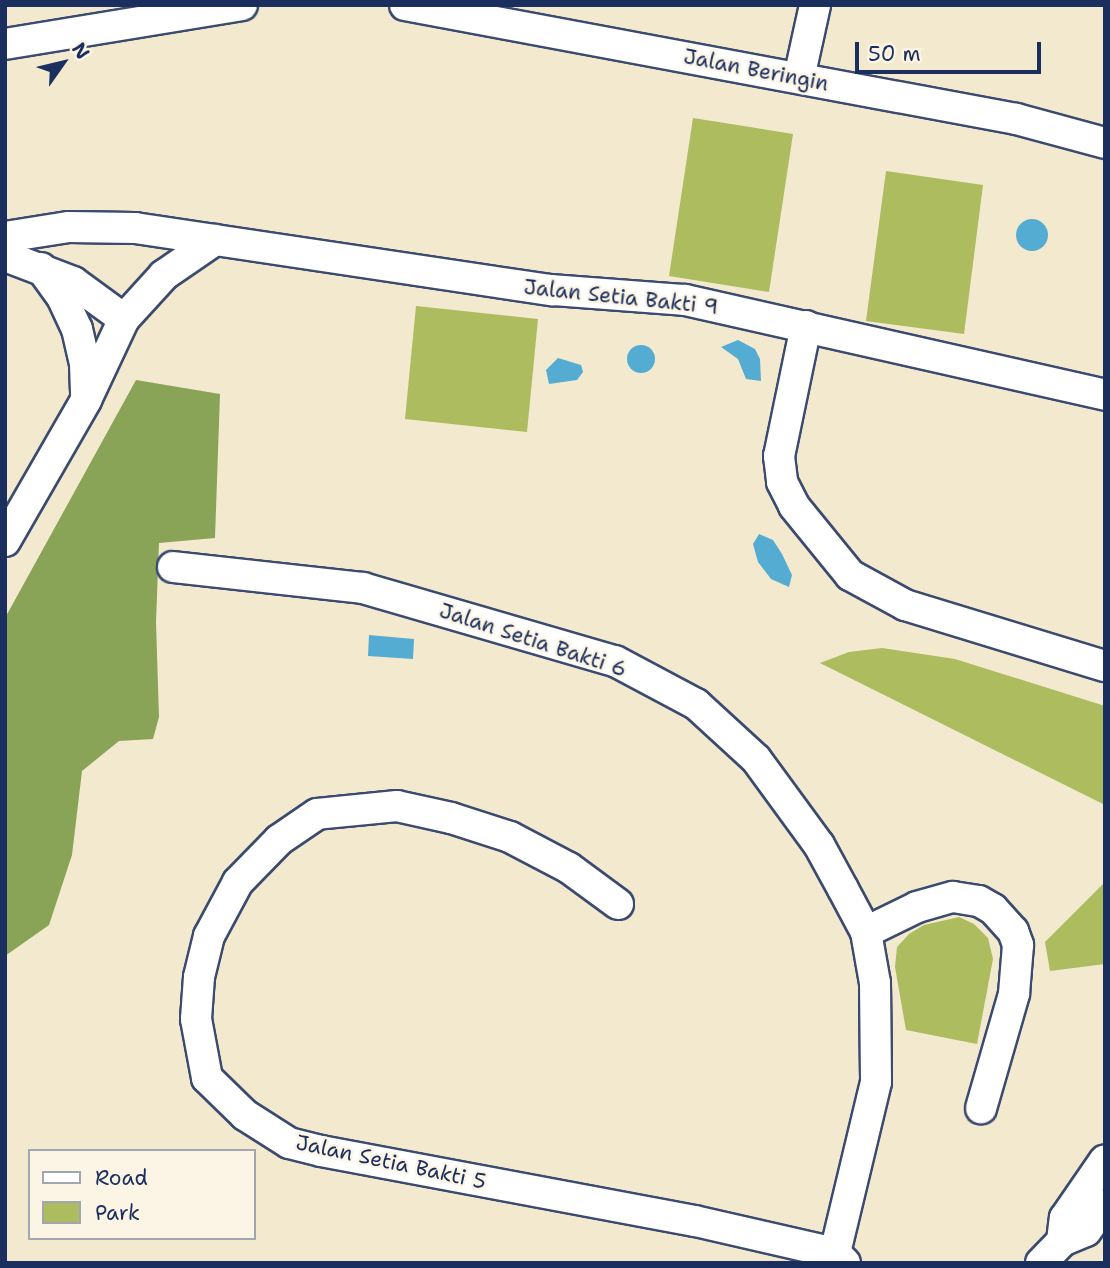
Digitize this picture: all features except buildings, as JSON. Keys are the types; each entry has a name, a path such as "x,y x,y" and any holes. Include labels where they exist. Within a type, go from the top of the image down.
{"street":[{"path":"5,44 242,5"},
{"name":"Jalan Beringin","path":"405,5 1016,119 1105,143"},
{"path":"799,78 815,5"},
{"name":"Jalan Setia Bakti 9","path":"5,237 36,230 102,227 168,232 552,290 685,300 1105,395"},
{"path":"5,541 86,400 124,319 164,275 215,240"},
{"path":"5,256 73,282 124,319"},
{"path":"41,268 62,297 77,330 85,364 86,400"},
{"path":"806,326 779,456 782,482 794,506 850,575 905,605 1105,666"},
{"name":"Jalan Setia Bakti 6","path":"173,567 363,588 614,661 696,704 756,760 819,845 866,932 875,983 876,1082 840,1258"},
{"name":"Jalan Setia Bakti 5","path":"618,904 569,868 510,837 451,818 397,806 317,814 279,840 238,883 209,936 200,977 196,1019 207,1078 245,1115 300,1146 695,1221 840,1258"},
{"path":"866,932 917,907 953,897 979,901 993,909 1013,931 1018,946 1014,994 981,1108"},
{"path":"1062,1241 1065,1218 1105,1160"},
{"path":"1041,1263 1062,1241 1086,1231 1105,1205"}],"green space":[{"path":"693,118 793,134 769,292 669,276"},
{"path":"886,171 983,185 964,334 866,321"},
{"path":"416,306 538,319 527,432 405,419"},
{"path":"136,380 220,394 215,538 159,543 156,622 159,717 153,739 119,741 82,771 72,855 49,925 5,956 5,618"},
{"path":"882,648 955,659 1105,706 1105,805 820,663 849,652"},
{"path":"1105,882 1105,964 1050,971 1045,942"},
{"path":"959,917 974,924 988,938 993,959 977,1044 906,1030 895,967 897,947 909,934 924,925"}],"water":[{"path":"1032,219 1043,224 1048,235 1043,246 1032,251 1021,246 1016,235 1021,224"},
{"path":"738,340 755,349 760,359 761,381 746,379 738,359 721,347"},
{"path":"641,345 651,349 655,359 651,369 641,373 631,369 627,359 631,349"},
{"path":"558,358 581,365 583,372 577,380 549,384 546,370"},
{"path":"759,534 773,540 782,554 792,575 789,587 771,579 758,562 753,544"},
{"path":"369,635 414,639 413,659 368,656"}]}
